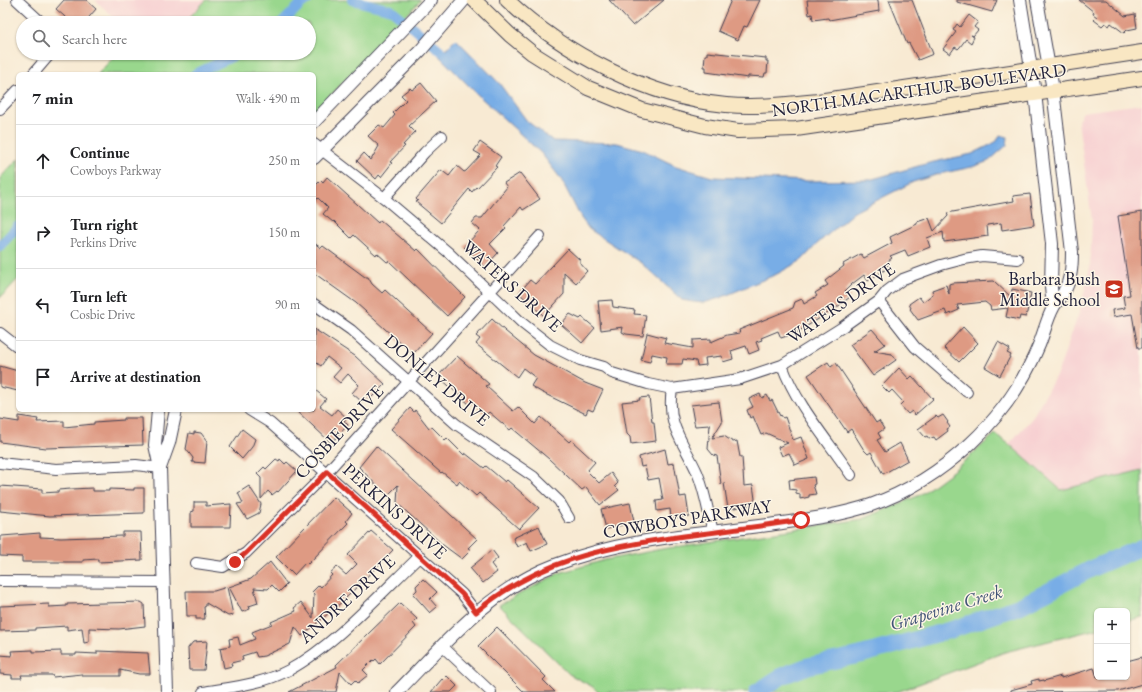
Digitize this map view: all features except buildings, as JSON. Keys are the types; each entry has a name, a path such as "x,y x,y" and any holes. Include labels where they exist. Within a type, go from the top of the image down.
{"main road":[{"name":"NORTH MACARTHUR BOULEVARD","path":"474,0 510,35 532,53 588,88 642,110 705,126 738,131 796,129 1142,78"},
{"name":"NORTH MACARTHUR BOULEVARD","path":"507,0 543,31 573,50 633,80 674,94 727,105 780,105 818,101 1142,52"}],"street":[{"path":"17,0 34,16"},
{"path":"316,120 431,0"},
{"path":"317,151 420,50 464,0"},
{"name":"COWBOYS PARKWAY","path":"1020,0 1032,68 1052,244 1051,287 1053,307"},
{"name":"COWBOYS PARKWAY","path":"397,692 476,612 502,592 527,577 555,565 622,545 801,520 871,505 898,493 938,470 978,437 999,413 1014,392 1033,360 1053,307 1063,295 1071,277 1072,252 1053,90 1037,0"},
{"path":"35,72 45,60"},
{"path":"0,109 16,92"},
{"path":"384,198 425,152 442,136"},
{"name":"WATERS DRIVE","path":"317,151 384,198 465,267 522,323 550,345 580,360 604,367 612,373 648,384 672,389 740,380 782,364 841,328 879,301 887,291 903,279 941,265 982,256 1018,259"},
{"name":"COSBIE DRIVE","path":"196,563 223,567 235,562 246,553 327,472 540,236"},
{"path":"879,301 915,347 967,392"},
{"name":"DONLEY DRIVE","path":"316,305 351,330 456,424 534,477 559,501 569,518"},
{"path":"0,333 16,345"},
{"path":"782,364 791,387 803,408 851,475"},
{"path":"672,389 670,415 677,434 697,473 713,532"},
{"path":"158,412 155,445 160,468 167,692"},
{"path":"160,468 169,443 176,412"},
{"name":"PERKINS DRIVE","path":"252,412 270,423 327,472 462,594 476,612"},
{"path":"0,463 56,469 136,465 160,468"},
{"name":"ANDRE DRIVE","path":"203,692 251,684 288,670 327,644 420,556"},
{"path":"0,581 164,582"},
{"path":"442,646 491,692"}],"shaded area":[{"path":"95,0 206,0 191,16 112,16"},
{"name":"Barbara Bush Middle School","path":"1142,104 1142,470 1061,490 1009,444 1032,418 1058,372 1080,310 1090,268 1092,220 1078,121 1083,112"}],"green space":[{"path":"206,0 421,0 316,111 316,72 100,72 111,60 316,60 316,16 191,16"},
{"path":"16,161 16,281 0,298 0,178"},
{"path":"995,434 1009,444 1061,490 1142,470 1142,617 1130,620 1130,608 1094,608 1094,630 1005,652 897,692 598,692 593,687 569,674 499,605 559,573 605,560 662,549 863,519 920,495 954,470"}],"water":[{"path":"456,39 499,83 527,121 553,141 617,143 643,150 676,166 712,177 809,181 869,180 929,163 972,154 997,141 1000,135 1008,137 1007,145 989,161 972,167 939,174 913,182 854,212 817,244 802,260 777,274 720,298 703,303 682,300 641,263 589,229 581,218 561,179 541,153 477,94 439,56"}],"waterway":[{"path":"289,16 302,3 308,0"},
{"path":"352,0 392,10 452,60"},
{"path":"199,72 225,60"},
{"path":"0,246 16,228"},
{"name":"Grapevine Creek","path":"757,692 782,676 808,666 860,655 954,629 1020,606 1095,567 1142,547"}],"place":[{"name":"Barbara Bush Middle School","path":"1114,289"}],"route":[{"path":"235,562 246,553 327,472 462,594 476,612 502,592 527,577 555,565 586,555 622,545 801,520"}]}
